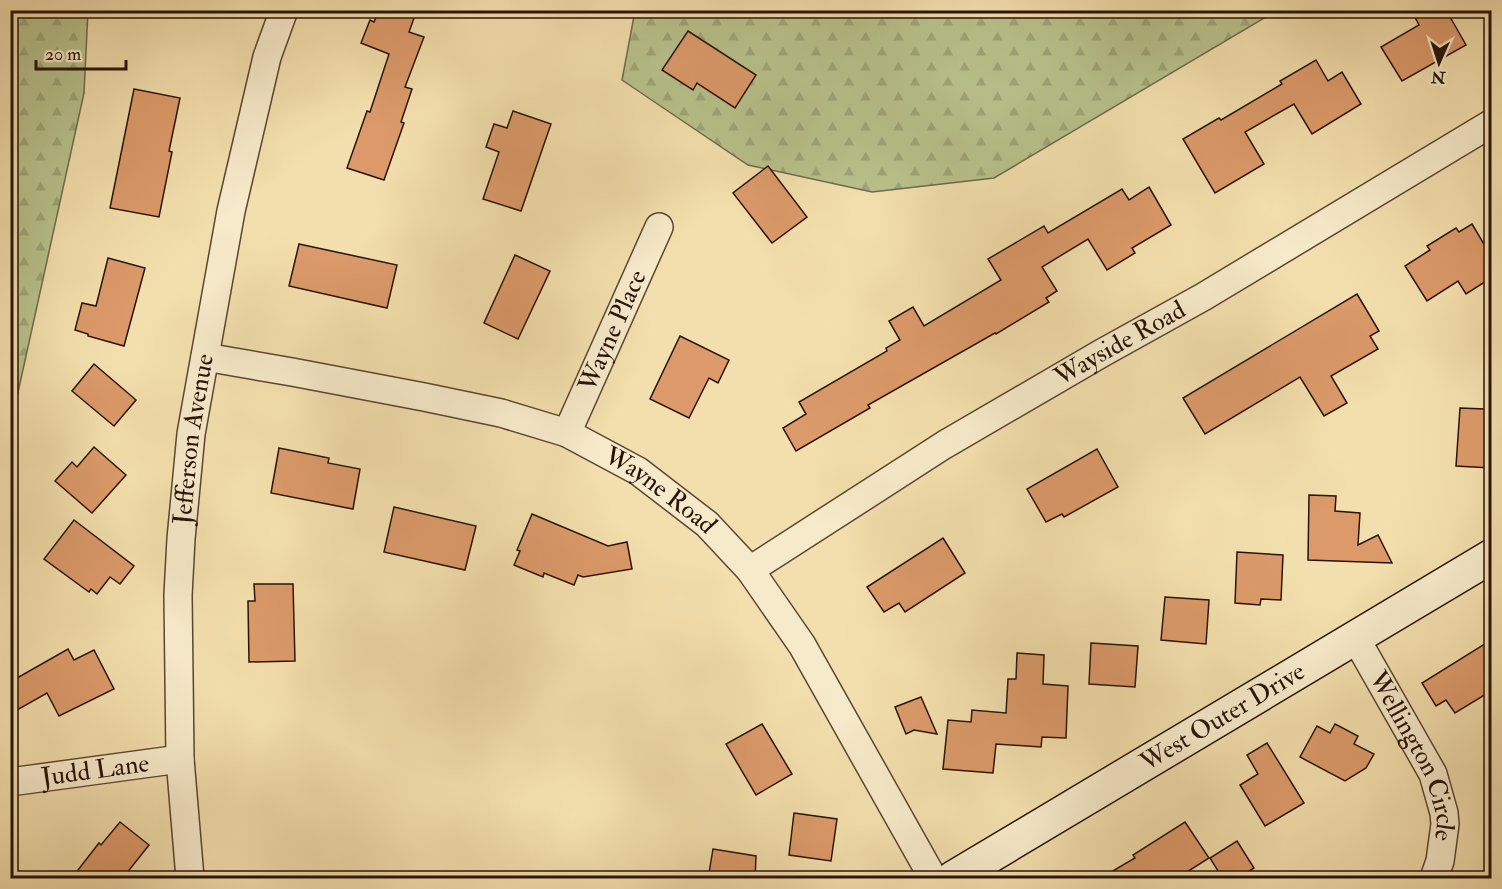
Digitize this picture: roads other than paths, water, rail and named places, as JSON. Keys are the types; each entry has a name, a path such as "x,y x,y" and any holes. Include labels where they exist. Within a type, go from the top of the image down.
{"street":[{"name":"Jefferson Avenue","path":"190,879 180,759 178,595 191,434 231,212 267,57 284,10"},
{"name":"Wayside Road","path":"750,570 944,445 1203,297 1491,123"},
{"name":"Wayne Place","path":"567,433 659,227"},
{"name":"Wayne Road","path":"205,357 424,397 501,414 567,433 638,471 707,524 750,570 802,645 933,879"},
{"name":"West Outer Drive","path":"953,879 1491,556"},
{"name":"Wellington Circle","path":"1355,637 1433,774 1445,824 1440,861 1434,879"},
{"name":"Judd Lane","path":"10,782 180,759"}]}
